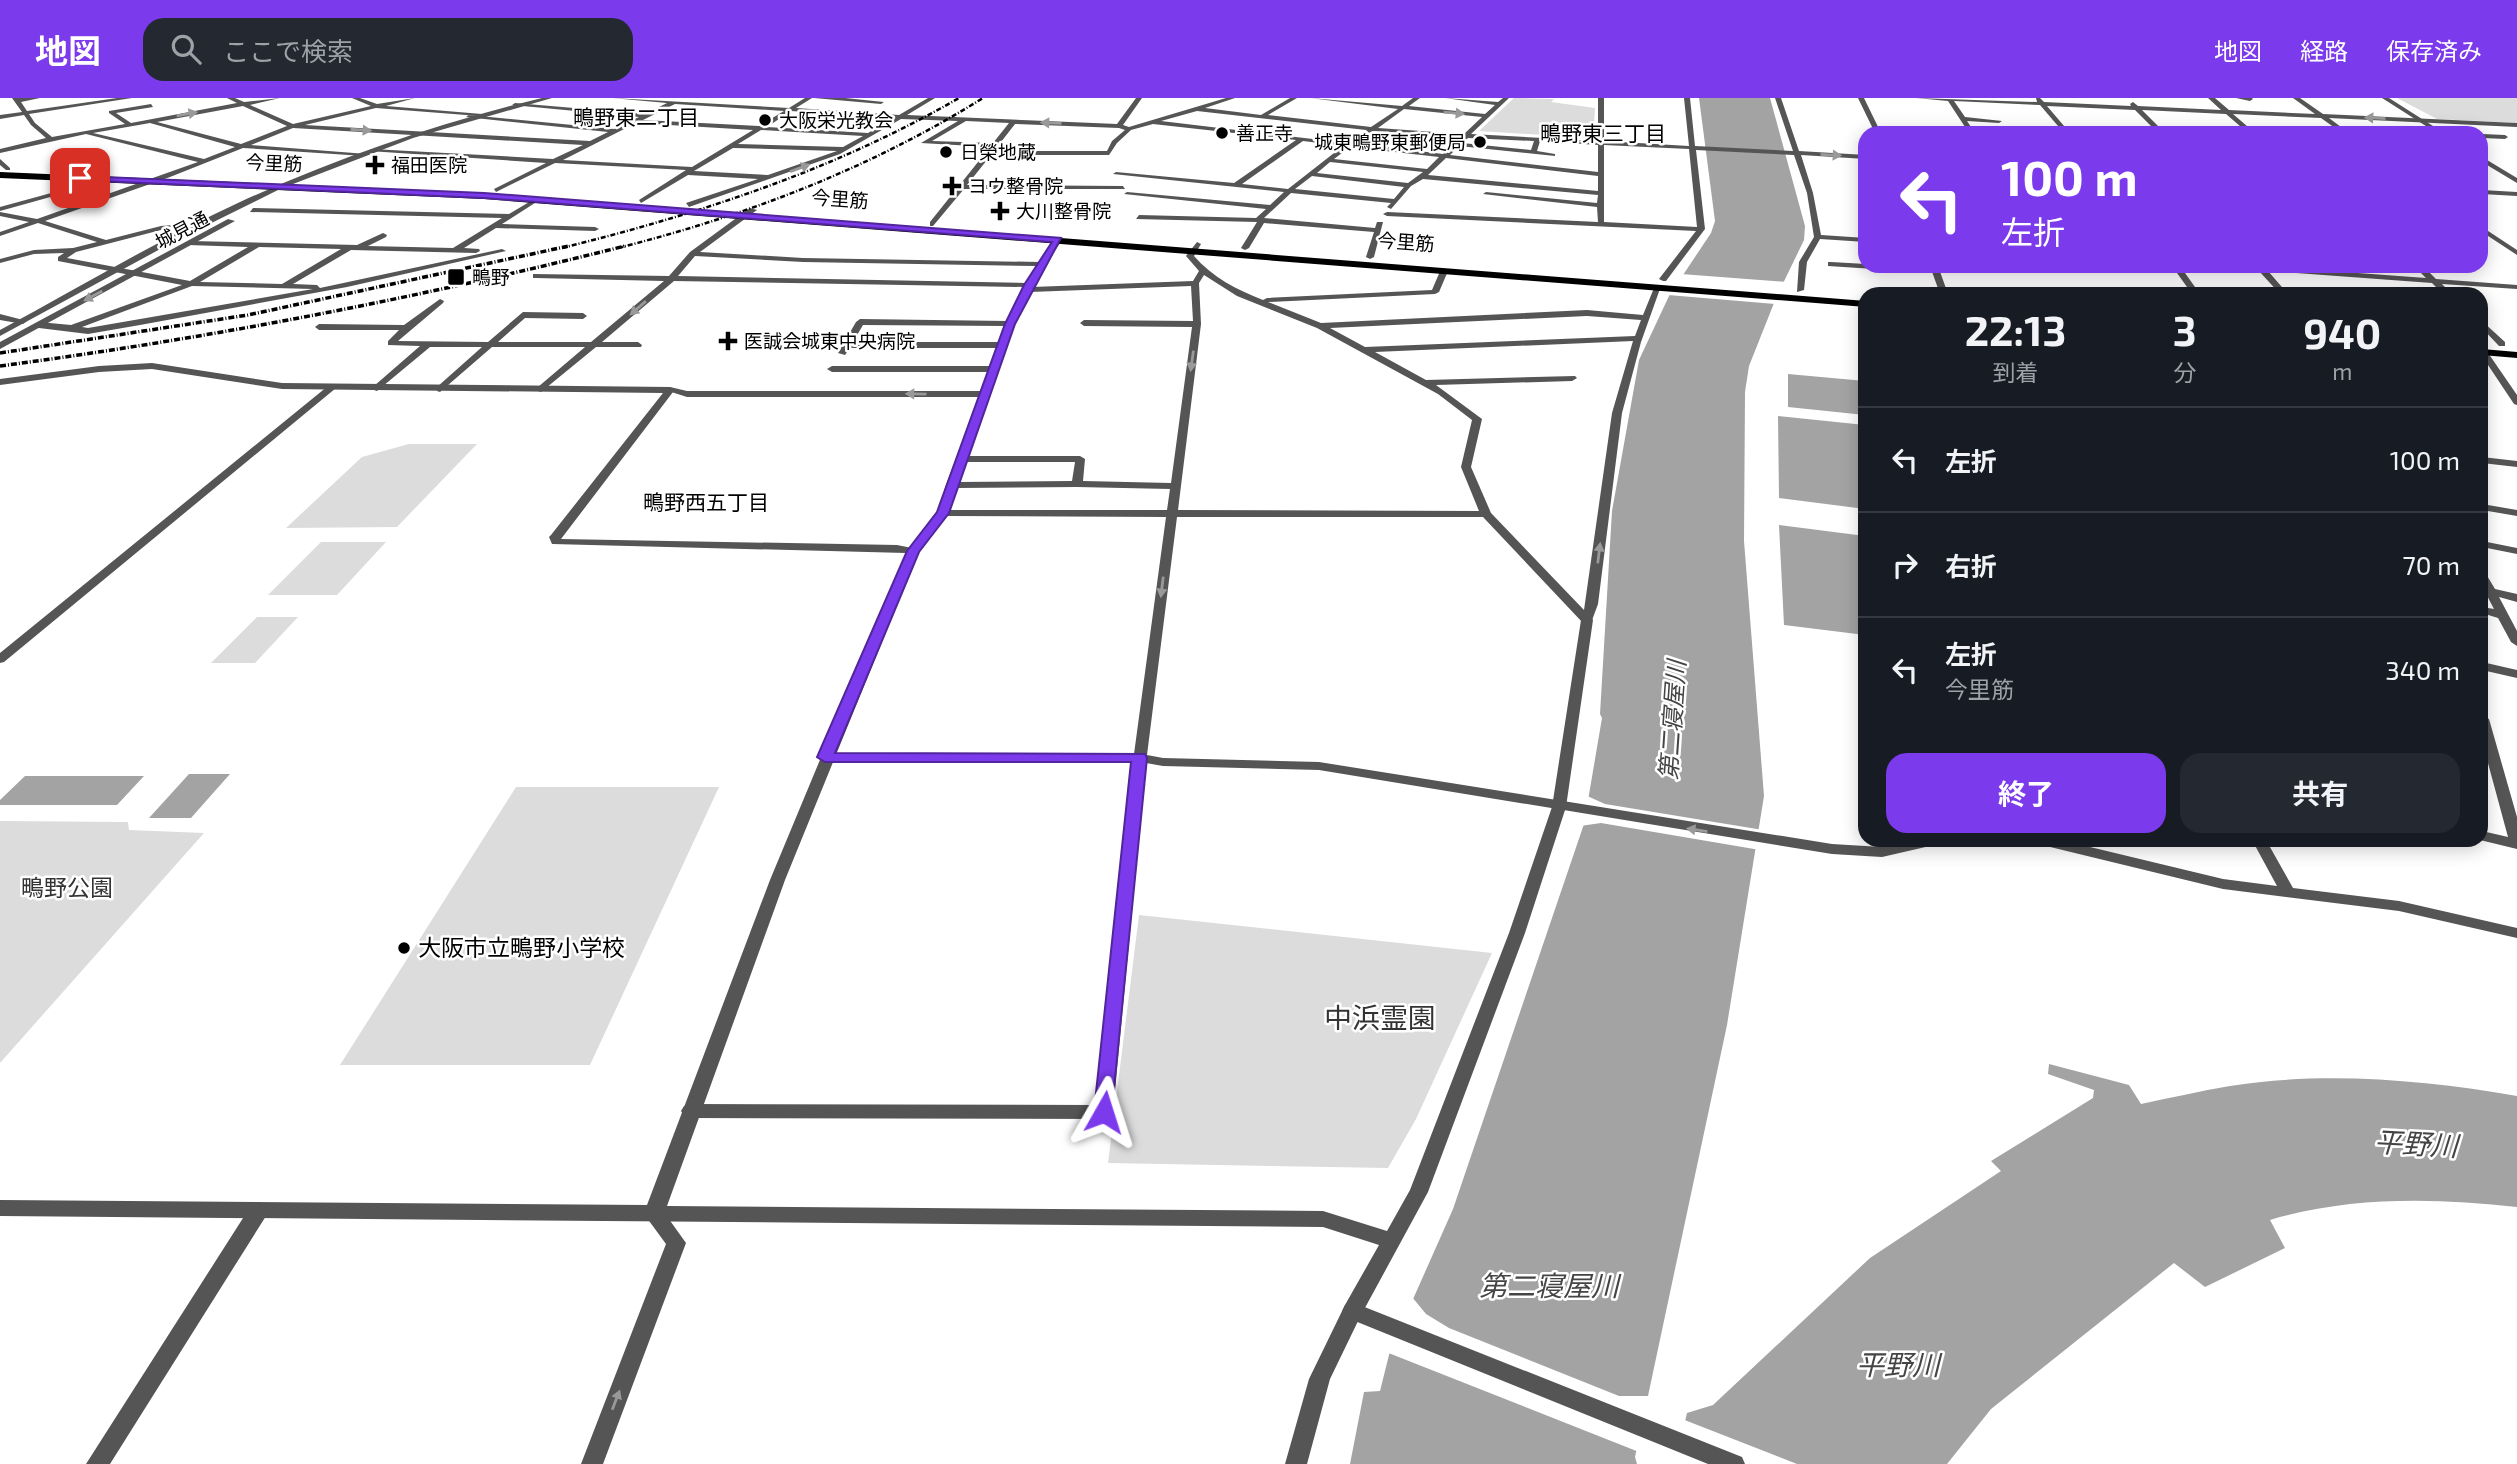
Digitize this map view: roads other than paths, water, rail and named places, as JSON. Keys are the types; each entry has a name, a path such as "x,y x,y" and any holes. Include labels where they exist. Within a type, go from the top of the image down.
{"main road":[{"name":"今里筋","path":"3,171 168,176 933,223 1444,271 1781,293"},
{"name":"今里筋","path":"3,171 106,180 280,187 300,184 496,190 689,205 749,213 1058,240 1245,248 1370,257 1660,284"},
{"path":"1781,293 1800,290 1858,294"},
{"path":"1781,293 1858,303"},
{"path":"2488,348 2502,344 2517,345"},
{"path":"2488,350 2517,355"}],"street":[{"path":"16,99 37,98"},
{"path":"0,117 130,98"},
{"path":"230,98 292,125 590,142"},
{"path":"0,151 129,124 277,98"},
{"path":"355,98 379,107 480,114 549,98"},
{"path":"0,233 87,205 145,181 168,176 292,125 412,98"},
{"path":"615,98 901,117 1119,125 1129,129"},
{"path":"496,190 682,98"},
{"path":"641,201 809,98"},
{"path":"817,98 881,102"},
{"path":"689,205 775,177 856,145 866,134 932,98"},
{"path":"1119,125 1139,98"},
{"path":"989,153 1109,153 1114,142 1129,129 1232,98"},
{"path":"1263,116 1294,98"},
{"path":"1313,98 1486,116"},
{"path":"1245,248 1259,220 1270,207 1328,160 1417,98"},
{"path":"1448,98 1499,104"},
{"path":"1370,257 1377,230 1395,201 1409,185 1429,171 1506,98"},
{"path":"1601,98 1601,222"},
{"path":"1296,1464 1320,1379 1352,1311 1430,1167 1517,933 1559,807 1587,620 1592,604 1617,413 1638,338 1660,284 1701,229 1687,98"},
{"path":"1779,98 1791,153 1810,193 1818,237 1803,262 1800,290"},
{"path":"1861,98 1875,126"},
{"path":"1919,98 2039,100 2226,112 2517,125"},
{"path":"2127,98 2155,126"},
{"path":"2211,98 2243,126"},
{"path":"2239,98 2250,99"},
{"path":"2296,98 2336,126"},
{"path":"2385,98 2430,126"},
{"path":"16,99 51,139"},
{"path":"1950,99 1968,126"},
{"path":"2039,100 2061,126"},
{"path":"1338,109 1349,102"},
{"path":"687,125 724,105"},
{"path":"129,124 111,112 151,106"},
{"path":"515,106 647,116"},
{"path":"1197,109 1371,129 1858,157"},
{"path":"835,119 844,113"},
{"name":"城見通","path":"0,346 300,184 415,134 480,114"},
{"path":"1316,122 1327,116"},
{"path":"469,117 614,131"},
{"path":"1963,119 1999,121"},
{"path":"964,120 924,143 995,145"},
{"path":"148,121 239,146 364,155"},
{"path":"635,121 866,134"},
{"path":"933,223 1014,121"},
{"path":"1153,122 1600,174"},
{"path":"815,132 825,125"},
{"path":"83,133 203,161"},
{"path":"2488,136 2505,137"},
{"path":"1236,185 1303,139"},
{"path":"1533,152 1538,139"},
{"path":"1457,144 1553,155"},
{"path":"733,146 846,149"},
{"path":"372,151 775,177"},
{"path":"1328,160 1429,171"},
{"path":"0,161 3,171"},
{"path":"2488,163 2517,181"},
{"path":"1116,174 1395,201"},
{"path":"1311,174 1409,185"},
{"path":"1422,177 1601,193"},
{"path":"0,209 106,180"},
{"name":"城見通","path":"0,333 204,224 280,187"},
{"path":"963,187 1125,191 1270,207"},
{"path":"2488,192 2517,194"},
{"path":"1486,194 1600,205"},
{"path":"42,197 87,205"},
{"path":"433,267 492,226 536,200"},
{"path":"253,210 508,216"},
{"path":"541,389 670,280 693,254 749,213"},
{"path":"0,214 38,222 103,242"},
{"path":"1387,214 1601,222 1701,229"},
{"path":"1139,217 1259,220 1377,230"},
{"path":"0,261 34,252 73,250 160,228 204,224"},
{"path":"492,226 595,229"},
{"path":"2488,233 2517,253"},
{"path":"217,311 281,285 383,235"},
{"path":"1818,237 1858,240"},
{"path":"654,1213 690,1111 825,757 913,551 943,513 1010,324 1028,287 1058,240"},
{"path":"39,325 88,331 217,311 335,289 502,251 191,243"},
{"path":"72,328 191,284 258,244"},
{"path":"1195,247 1190,256 1203,271 1258,301 1320,326 1424,383 1477,419 1466,467 1486,514 1587,620"},
{"path":"73,250 61,259 191,284 281,285 335,289"},
{"path":"693,254 803,260 1042,264"},
{"path":"784,281 803,260"},
{"path":"1831,264 1858,265"},
{"path":"690,1111 1104,1112 1140,758 1197,324 1195,283 1203,271"},
{"path":"1258,301 1435,292 1444,271"},
{"path":"2265,273 2278,287"},
{"path":"2348,273 2517,287"},
{"path":"2427,273 2442,287"},
{"path":"536,276 1028,287 1195,283"},
{"path":"440,301 392,343 638,345"},
{"path":"440,388 537,303"},
{"path":"1320,326 1587,313 1645,318"},
{"path":"523,315 583,316"},
{"path":"0,317 23,321"},
{"path":"820,392 860,322 1010,324"},
{"path":"1084,323 1197,324"},
{"path":"319,327 406,328"},
{"path":"2488,330 2502,344"},
{"path":"1362,350 1638,338"},
{"path":"377,388 428,344"},
{"path":"840,357 1002,345"},
{"path":"840,357 994,369"},
{"path":"2488,358 2517,402"},
{"path":"0,382 143,366 185,369 253,384 331,388 670,390 687,394 985,394"},
{"path":"1424,383 1572,378"},
{"path":"0,659 331,388"},
{"path":"670,390 555,537 556,542 897,548 913,551"},
{"path":"961,459 1080,459 1077,484"},
{"path":"2488,461 2517,464"},
{"path":"951,485 1175,486"},
{"path":"2488,508 2517,513"},
{"path":"943,513 1486,514"},
{"path":"2488,545 2517,551"},
{"path":"2488,587 2517,642"},
{"path":"2491,592 2517,597"},
{"path":"2488,612 2502,615"},
{"path":"2488,667 2517,674"},
{"path":"825,757 1140,758 1163,762 1319,766 1764,841 1882,852 1905,847"},
{"path":"2488,762 2517,843"},
{"path":"2488,837 2517,843"},
{"path":"2069,847 2170,873 2399,906 2517,933"},
{"path":"2263,847 2288,892"},
{"path":"0,1208 1323,1219 1392,1241"},
{"path":"97,1464 259,1210"},
{"path":"592,1464 676,1243 654,1213"},
{"path":"1352,1311 1734,1464"}],"water":[{"name":"第二寝屋川","path":"1699,98 1770,98 1805,226 1804,240 1776,298 1749,366 1745,392 1744,541 1764,796 1727,1025 1635,1457 1637,1464 1350,1464 1364,1392 1380,1391 1390,1351 1453,1209 1584,824 1602,718 1600,714 1612,511 1639,360 1669,296 1711,233 1715,221"},
{"path":"1788,374 1858,380 1858,414 1788,407"},
{"path":"1778,416 1858,424 1858,508 1779,498"},
{"path":"1779,525 1858,535 1858,634 1784,625"},
{"path":"189,774 230,774 191,818 149,818"},
{"path":"25,776 144,776 117,805 0,805 0,800"},
{"name":"平野川","path":"2049,1064 2129,1085 2141,1104 2265,1081 2337,1078 2410,1082 2517,1096 2517,1207 2393,1201 2300,1212 2270,1220 2285,1248 2205,1287 2174,1263 1991,1409 1947,1464 1675,1464 1687,1413 1713,1405 1870,1258 2001,1171 1991,1161 2093,1098 2094,1090 2048,1074"}],"railway":[{"path":"562,248 666,220 766,187 864,147 959,98"},
{"path":"618,248 714,221 806,187 896,147 983,98"},
{"path":"0,353 248,315 569,246"},
{"path":"0,366 158,343 314,315 470,283 625,246"}],"place":[{"name":"大阪栄光教会","path":"765,120"},
{"name":"善正寺","path":"1222,133"},
{"name":"城東鴫野東郵便局","path":"1480,142"},
{"name":"日榮地蔵","path":"946,152"},
{"name":"福田医院","path":"375,165"},
{"name":"ヨウ整骨院","path":"952,186"},
{"name":"大川整骨院","path":"1000,211"},
{"name":"鴫野","path":"456,277"},
{"name":"医誠会城東中央病院","path":"728,341"},
{"name":"大阪市立鴫野小学校","path":"404,948"}],"district":[{"name":"鴫野東二丁目","path":"636,118"},
{"name":"鴫野東三丁目","path":"1603,134"},
{"name":"鴫野西五丁目","path":"706,503"}],"park label":[{"name":"鴫野公園","path":"67,888"},
{"name":"中浜霊園","path":"1380,1018"}]}
